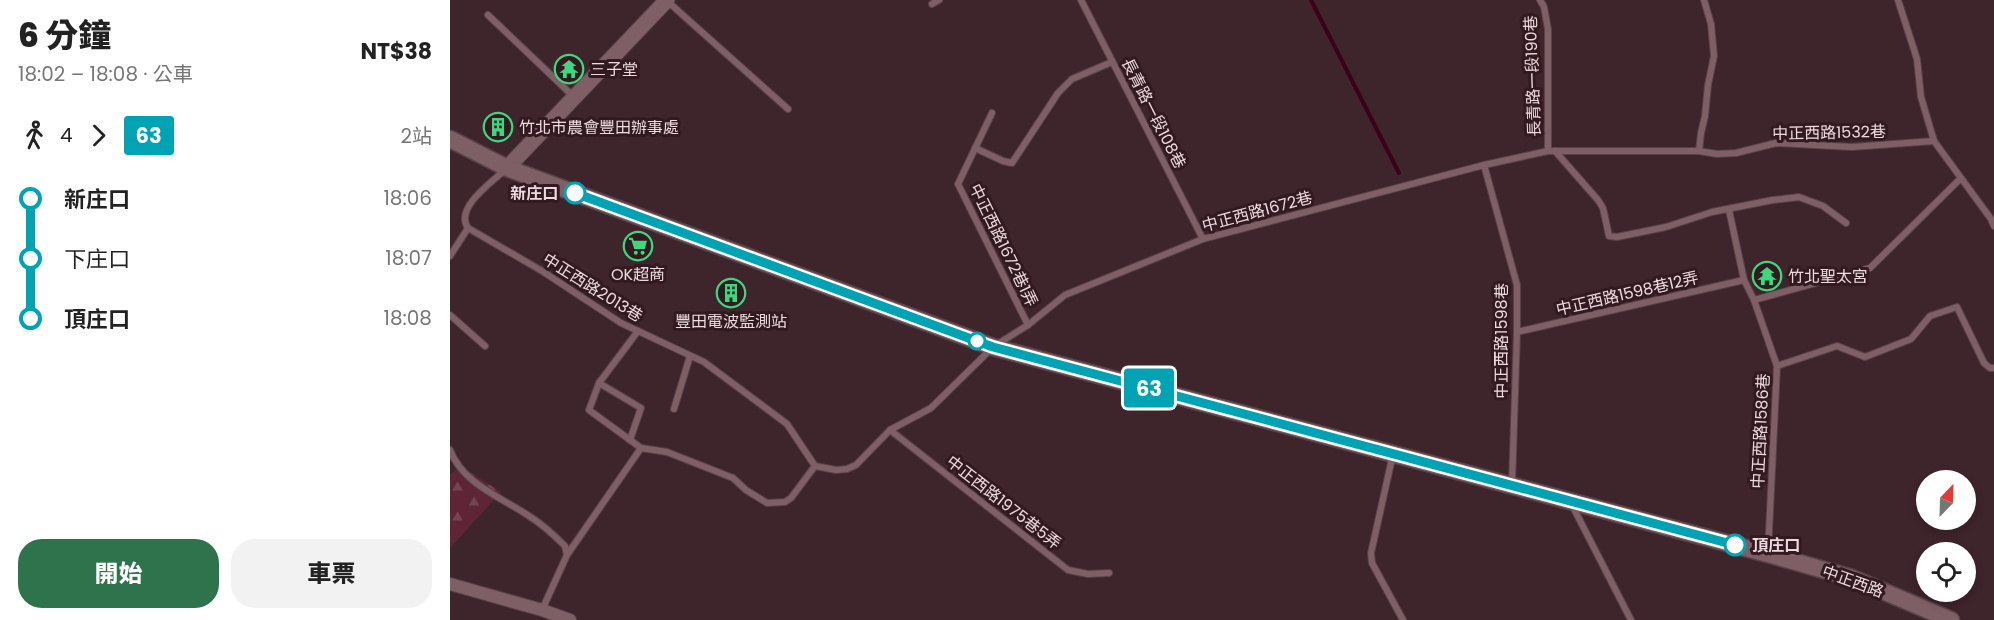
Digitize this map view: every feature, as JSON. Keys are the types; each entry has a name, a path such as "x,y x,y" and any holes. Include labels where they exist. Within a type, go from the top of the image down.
{"main road":[{"name":"中正西路","path":"450,139 507,168 993,347 1768,554 1852,578 1951,620"}],"street":[{"path":"507,168 666,0"},
{"path":"450,584 570,620"}],"lane":[{"path":"666,0 788,109"},
{"path":"932,4 939,0"},
{"name":"長青路一段108巷","path":"1081,0 1203,239"},
{"name":"長青路一段190巷","path":"1540,0 1544,7 1548,29 1552,151"},
{"path":"1699,151 1714,56 1712,24 1704,0"},
{"path":"1898,0 1917,59 1921,97 1934,141 1993,221"},
{"path":"488,15 574,98"},
{"path":"975,148 1012,163 1058,93 1072,79 1112,62"},
{"name":"中正西路1672巷1弄","path":"992,113 958,184 1028,325"},
{"name":"中正西路1532巷","path":"1552,151 1699,151 1718,154 1736,153 1776,143 1852,147 1934,141"},
{"path":"1552,151 1598,200 1603,208 1609,236 1617,237 1666,227 1712,212 1798,197 1823,206 1846,223"},
{"name":"中正西路1672巷","path":"815,466 836,470 856,465 890,430 931,408 993,347 1028,325 1065,295 1203,239 1484,165 1552,151"},
{"name":"中正西路1598巷","path":"1484,165 1517,285 1512,484"},
{"path":"450,256 468,228 464,222 464,212 469,204 507,168"},
{"path":"1754,300 1870,268 1961,178"},
{"name":"中正西路1586巷","path":"1729,210 1744,280 1754,300 1777,366 1768,554"},
{"name":"中正西路2013巷","path":"468,228 542,271 621,323 704,362 787,424 815,466"},
{"name":"中正西路1598巷12弄","path":"1517,332 1744,280"},
{"path":"1777,366 1838,346 1865,357 1911,339 1930,316 1957,307 1984,363 1994,368"},
{"path":"450,315 484,346"},
{"path":"638,331 599,383 589,410 641,448 667,452 733,478 746,490 767,503 785,502 791,498 815,466"},
{"path":"674,409 690,356"},
{"path":"599,383 641,408 630,440"},
{"name":"中正西路1975巷5弄","path":"890,430 1068,570 1088,574 1109,573"},
{"path":"542,610 567,555 641,448"},
{"path":"450,450 462,471 472,480 531,517 566,546 567,555"},
{"path":"1393,453 1371,553 1372,563 1402,620"},
{"path":"1570,502 1631,620"}],"green space":[{"path":"460,466 501,492 450,548 450,475"}],"waterway":[{"path":"1311,0 1399,173"}],"bus line":[{"name":"63","path":"575,193 993,347 1735,545"}],"place":[{"name":"三子堂","path":"569,69"},
{"name":"竹北市農會豐田辦事處","path":"498,127"},
{"name":"新庄口","path":"575,193"},
{"name":"OK超商","path":"638,246"},
{"name":"竹北聖太宮","path":"1767,276"},
{"name":"豐田電波監測站","path":"731,293"},
{"name":"頂庄口","path":"1735,545"}]}
